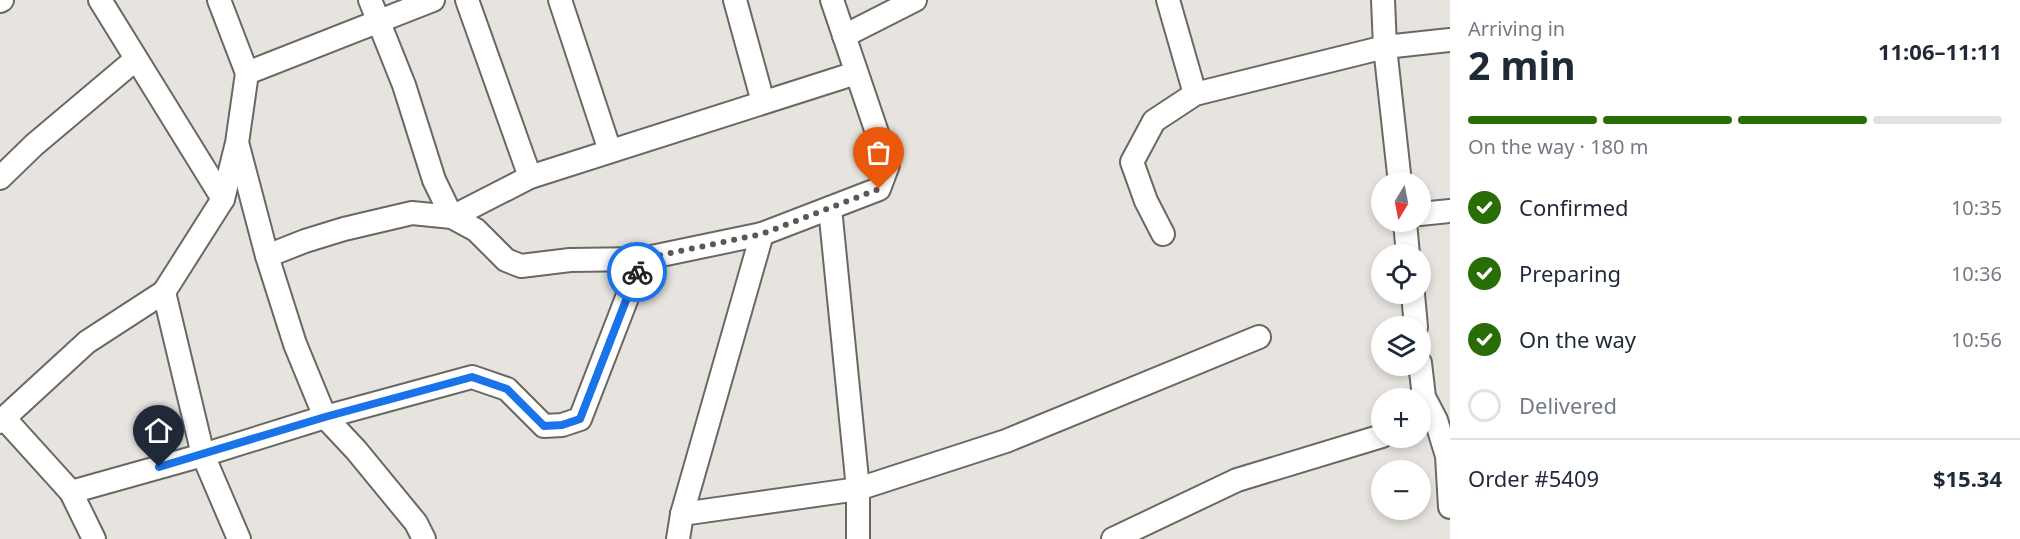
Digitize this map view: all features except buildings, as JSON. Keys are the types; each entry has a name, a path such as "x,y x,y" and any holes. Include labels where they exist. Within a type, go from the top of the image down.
{"street":[{"path":"100,0 223,199"},
{"path":"94,539 71,492 2,420 87,342 164,292 223,199 237,143 247,74 219,0"},
{"path":"370,0 404,85 434,180 452,217"},
{"path":"247,74 433,0"},
{"path":"467,0 530,177"},
{"path":"560,0 610,151"},
{"path":"735,0 763,102"},
{"path":"267,256 344,229 412,213 452,217 476,230 506,260 521,266 570,260 642,259 762,234 879,189 888,165 832,0"},
{"path":"844,36 915,0"},
{"path":"1168,0 1195,94"},
{"path":"1383,0 1385,47 1399,172"},
{"path":"1163,234 1146,201 1132,162 1154,121 1195,94 1385,47 1450,40"},
{"path":"0,178 34,145 136,58"},
{"path":"452,217 530,177 856,73"},
{"path":"237,143 267,256 295,344 325,417 356,450 416,523 424,539"},
{"path":"830,208 858,489 858,539"},
{"path":"1431,213 1450,211"},
{"path":"678,539 682,514 762,234"},
{"path":"71,492 203,455 325,417 472,377 507,389 544,426 562,425 580,419 642,259"},
{"path":"164,292 203,455 239,539"},
{"path":"682,514 858,489 1006,441 1259,337"},
{"path":"1422,376 1424,397 1447,456 1450,507"},
{"path":"1113,539 1237,480 1371,439"}],"way so far":[{"path":"637,272 642,259 762,234 879,189"}],"route":[{"path":"159,467 325,417 472,377 507,389 544,426 562,425 580,419 637,272"}]}
